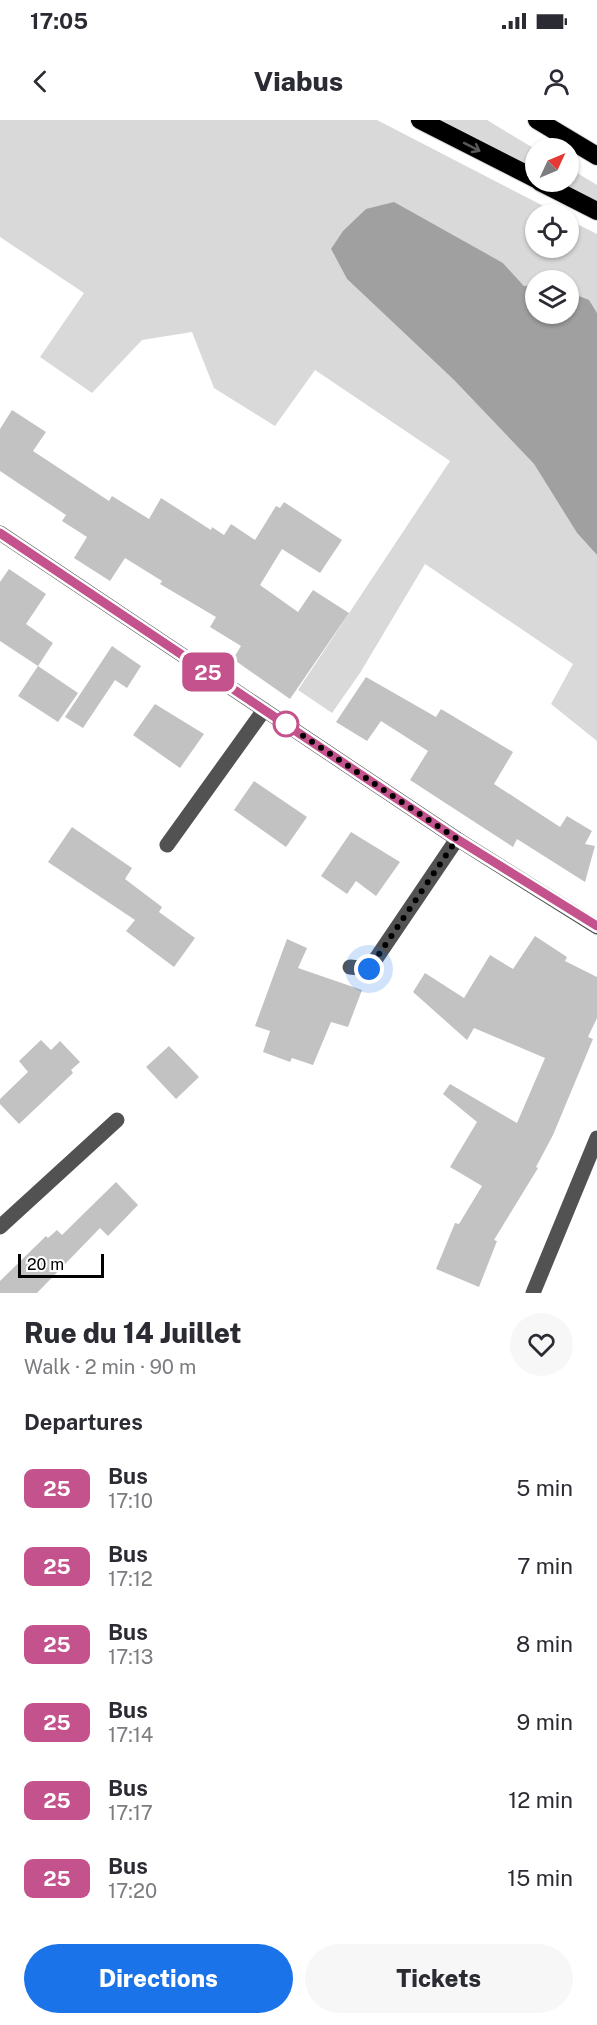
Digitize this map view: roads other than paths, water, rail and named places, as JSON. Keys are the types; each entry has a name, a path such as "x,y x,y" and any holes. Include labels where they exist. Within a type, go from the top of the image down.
{"highway":[{"path":"420,120 525,173"},
{"path":"537,120 597,156"},
{"path":"560,192 597,211"}],"street":[{"path":"0,532 457,839 597,927"},
{"path":"167,845 264,710"},
{"path":"350,967 369,969 457,839"},
{"path":"0,1227 117,1120"},
{"path":"534,1293 597,1138"}]}
